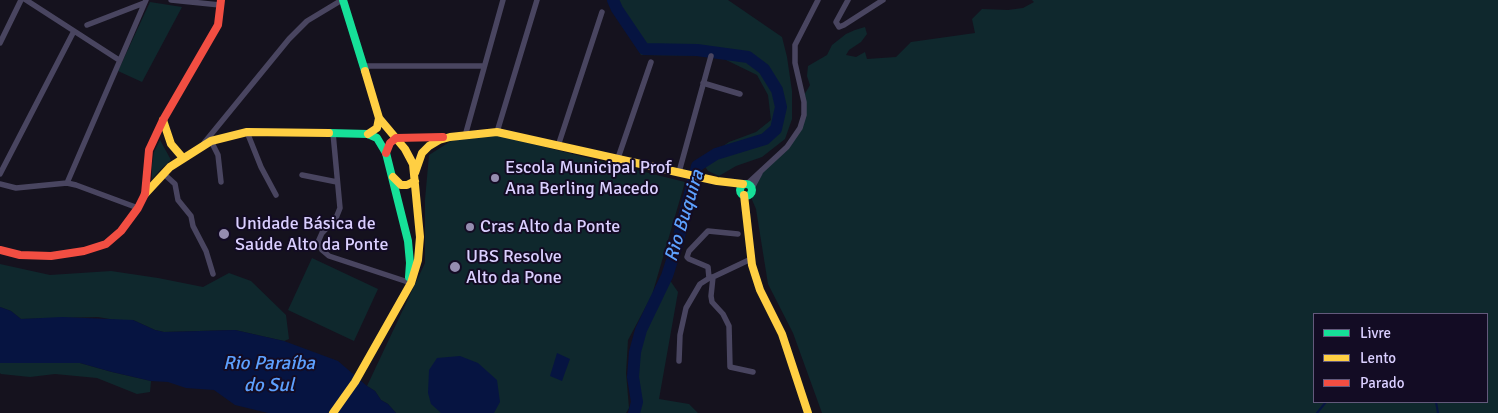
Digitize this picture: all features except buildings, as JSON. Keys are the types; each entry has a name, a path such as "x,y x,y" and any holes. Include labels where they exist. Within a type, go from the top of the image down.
{"main road":[{"path":"333,413 370,355 409,284 418,260 420,237 415,178 410,157 379,118 342,0"},
{"path":"145,194 149,150 163,120 218,25 220,2"},
{"path":"368,134 377,128 379,118"},
{"path":"163,120 171,144 182,158"},
{"path":"0,250 20,255 51,256 84,251 106,244 121,231 138,208 145,194 164,174 182,158 211,141 247,132 368,134 378,138 386,153 408,241 409,284"},
{"path":"386,153 390,143 396,138 450,137 497,132 682,172 746,189 751,259 760,290 782,334 808,413"},
{"path":"392,176 401,185 407,185 415,178 422,153 429,146 450,137"}],"street":[{"path":"0,43 21,0"},
{"path":"26,0 119,60"},
{"path":"171,0 220,2"},
{"path":"203,145 289,39 307,21 342,0"},
{"path":"465,136 503,0 496,0"},
{"path":"497,132 538,0"},
{"path":"746,189 763,168 792,142 800,128 803,120 804,102 795,64 795,45 818,0"},
{"path":"848,0 836,22 838,27 884,0"},
{"path":"87,25 145,2"},
{"path":"67,183 145,2"},
{"path":"558,146 602,12"},
{"path":"0,174 74,31"},
{"path":"682,172 711,56"},
{"path":"618,158 651,62"},
{"path":"363,66 484,66"},
{"path":"703,83 740,94"},
{"path":"247,132 261,167 276,195"},
{"path":"333,133 340,208 336,218 318,237 322,250 329,256 409,284"},
{"path":"211,141 218,155 221,182"},
{"path":"164,174 175,184 178,200 191,216 193,226 206,252 213,274"},
{"path":"302,175 338,182"},
{"path":"0,184 16,188 67,183 138,208"},
{"path":"738,234 708,231 689,251 687,257 708,267 711,277 711,298 726,318 729,326 730,366 733,369 753,372"},
{"path":"679,361 680,335 686,308 700,284 751,259"}],"green space":[{"path":"609,0 728,0 782,37 792,91 792,119 785,139 762,157 736,166 719,176 708,171 700,159 710,155 729,142 756,132 771,120 768,95 757,75 722,58 641,55"},
{"path":"1032,0 1498,0 1498,413 822,413 793,333 768,284 756,209 750,195 763,168 787,147 804,115 803,97 810,85 807,76 808,66 827,55 832,45 846,34 865,27 867,34 846,55 856,57 865,52 867,59 896,57 911,42 975,33 972,19 982,9 1008,10 1023,8 1034,2"},
{"path":"150,2 182,7 142,82 118,71"},
{"path":"496,135 685,182 652,295 628,340 626,373 629,408 626,413 396,413 388,404 381,400 375,391 367,386 425,263 425,200 429,155 451,141"},
{"path":"160,140 171,160 152,179 154,152"},
{"path":"312,258 378,289 354,341 288,310"},
{"path":"0,264 50,275 111,271 203,287 229,273 251,281 286,315 289,339 284,341 235,330 164,332 133,320 115,320 98,317 21,319 11,311 0,307"},
{"path":"667,276 678,292 659,399 689,404 698,413 634,413 637,402 633,377 635,352 641,330"},
{"path":"0,363 80,363 151,381 150,392 137,394 97,378 55,374 30,377 1,374"}],"water":[{"name":"Rio Paraíba do Sul","path":"0,307 11,311 21,319 62,317 133,320 164,332 235,330 284,341 338,361 375,391 381,400 388,404 396,413 268,413 235,405 214,390 186,388 168,382 151,381 80,363 0,363"},
{"path":"557,353 570,359 562,381 550,376"},
{"path":"460,356 478,363 497,380 500,402 494,413 441,413 431,404 428,393 429,370 437,358"}],"waterway":[{"name":"Rio Buquira","path":"613,0 644,49 697,50 748,57 764,69 777,90 781,107 776,129 765,139 716,154 697,166 667,276 641,330 635,352 633,377 637,402 634,413"},
{"path":"1317,413 1325,403"},
{"path":"1436,403 1438,413"}],"traffic: fast":[{"path":"343,0 365,71"},
{"path":"329,133 368,134 377,138 386,153 408,241 409,277"},
{"path":"746,184 752,190 746,196 740,190 746,184"}],"traffic: slow":[{"path":"333,413 355,382 411,283 418,260 420,237 413,164 405,149 379,118 365,71"},
{"path":"368,134 377,128 379,118"},
{"path":"163,120 171,144 183,158"},
{"path":"145,194 170,167 211,141 247,132 329,133"},
{"path":"415,173 422,153 439,140 497,132 717,181 743,184"},
{"path":"393,177 401,185 407,185 415,181"},
{"path":"744,195 752,265 760,290 782,334 808,413"}],"traffic: jam":[{"path":"0,250 20,255 51,256 84,251 106,244 121,231 138,208 145,194 149,150 163,120 218,25 221,0"},
{"path":"386,153 390,143 396,138 443,137"}],"place":[{"name":"Escola Municipal Prof Ana Berling Macedo","path":"495,178"},
{"name":"Cras Alto da Ponte","path":"470,227"},
{"name":"Unidade Básica de Saúde Alto da Ponte","path":"224,234"},
{"name":"UBS Resolve Alto da Pone","path":"455,267"}]}
